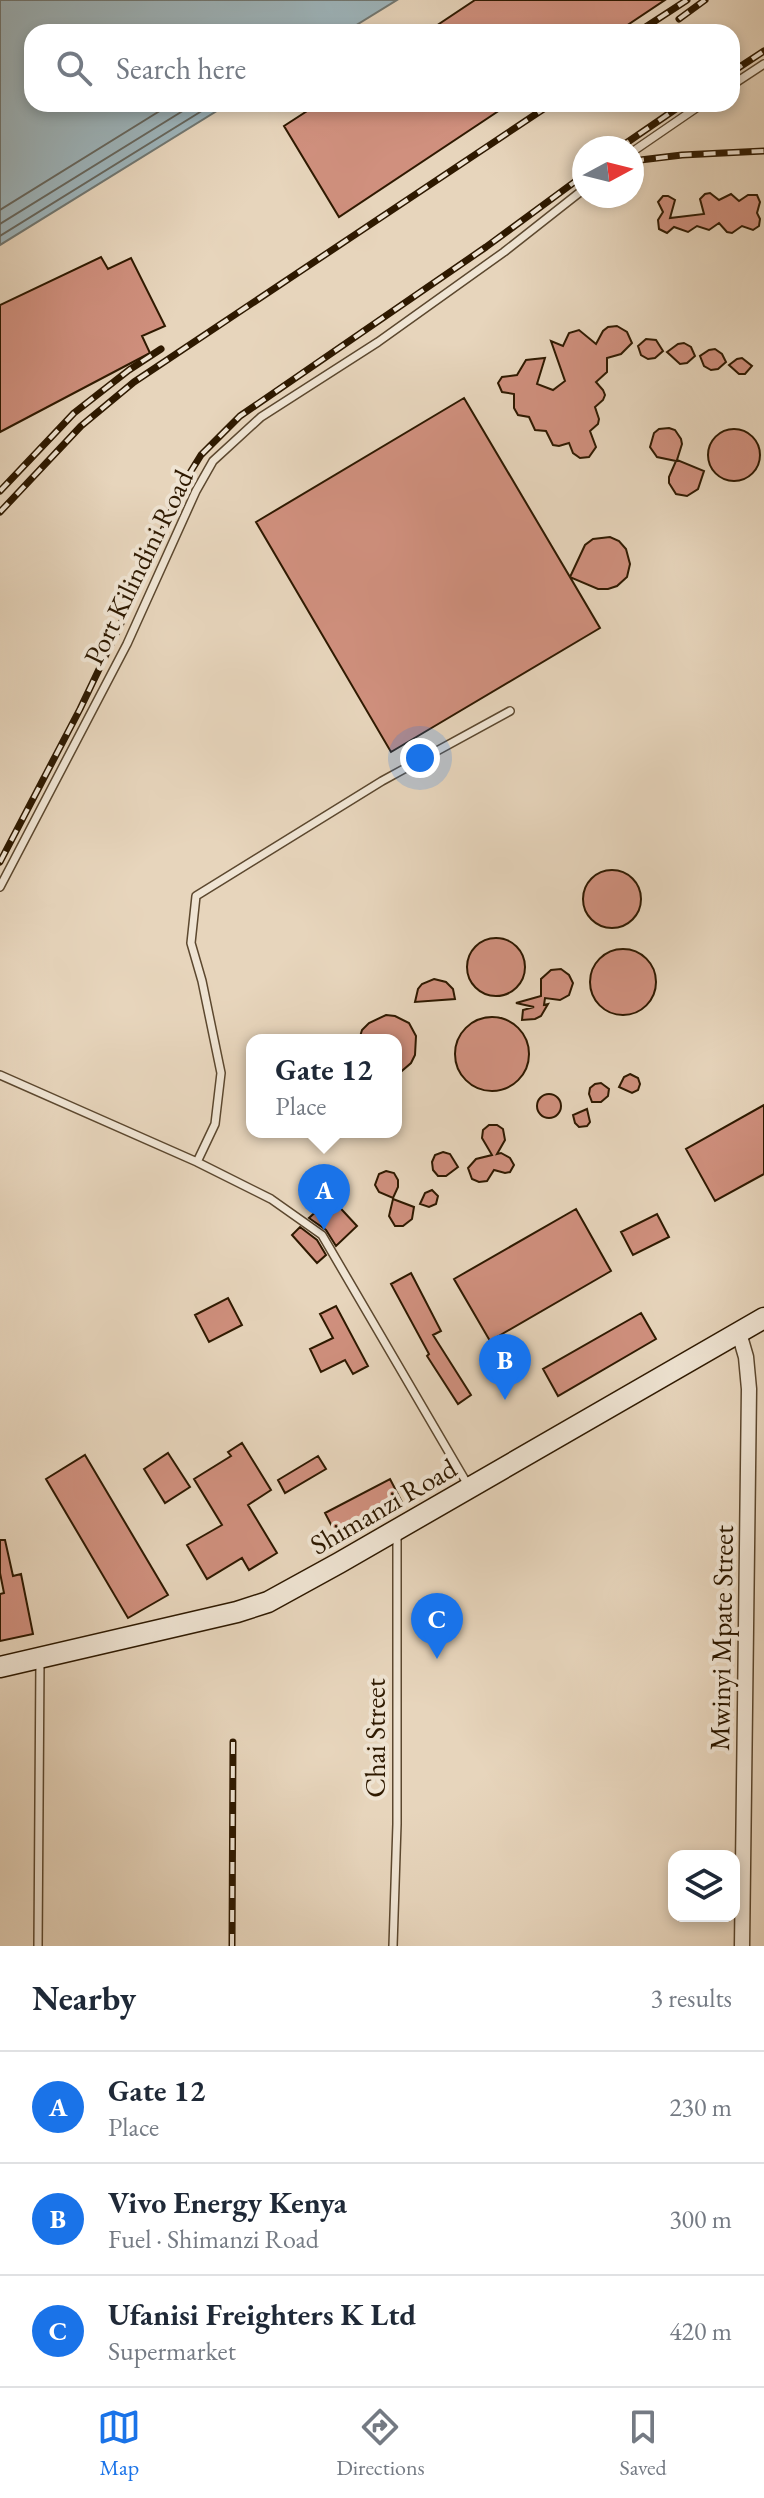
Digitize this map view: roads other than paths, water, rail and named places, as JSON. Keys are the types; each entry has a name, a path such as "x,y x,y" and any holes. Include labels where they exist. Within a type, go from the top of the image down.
{"main road":[{"name":"Shimanzi Road","path":"0,1667 185,1626 268,1602 764,1318"}],"street":[{"name":"Mwinyi Mpate Street","path":"739,1333 746,1357 749,1389 742,1946"}],"lane":[{"path":"740,80 764,64"},
{"path":"644,144 690,112"},
{"name":"Port Kilindini Road","path":"0,887 127,644 196,491 213,461 261,417 378,342 504,252 572,198"},
{"path":"197,1162 215,1124 221,1073 191,943 196,896 382,781 510,711"},
{"path":"0,1075 197,1162 271,1199 322,1235 470,1488"},
{"name":"Chai Street","path":"393,1946 397,1824 397,1530"},
{"path":"38,1946 40,1658"}],"water":[{"path":"0,0 397,0 358,24 24,24 24,112 215,112 0,245"}],"railway":[{"path":"650,24 687,0"},
{"path":"679,19 705,0"},
{"path":"740,67 764,51"},
{"path":"0,512 81,426 134,382 539,112"},
{"path":"636,136 671,112"},
{"path":"644,160 764,151"},
{"path":"0,862 80,709 183,484 201,455 240,416 486,247 572,184"},
{"path":"0,491 74,413 161,349"},
{"path":"232,1946 233,1742"}],"place":[{"name":"Gate 12","path":"324,1230"},
{"name":"Vivo Energy Kenya","path":"505,1400"},
{"name":"Ufanisi Freighters K Ltd","path":"437,1659"}]}
